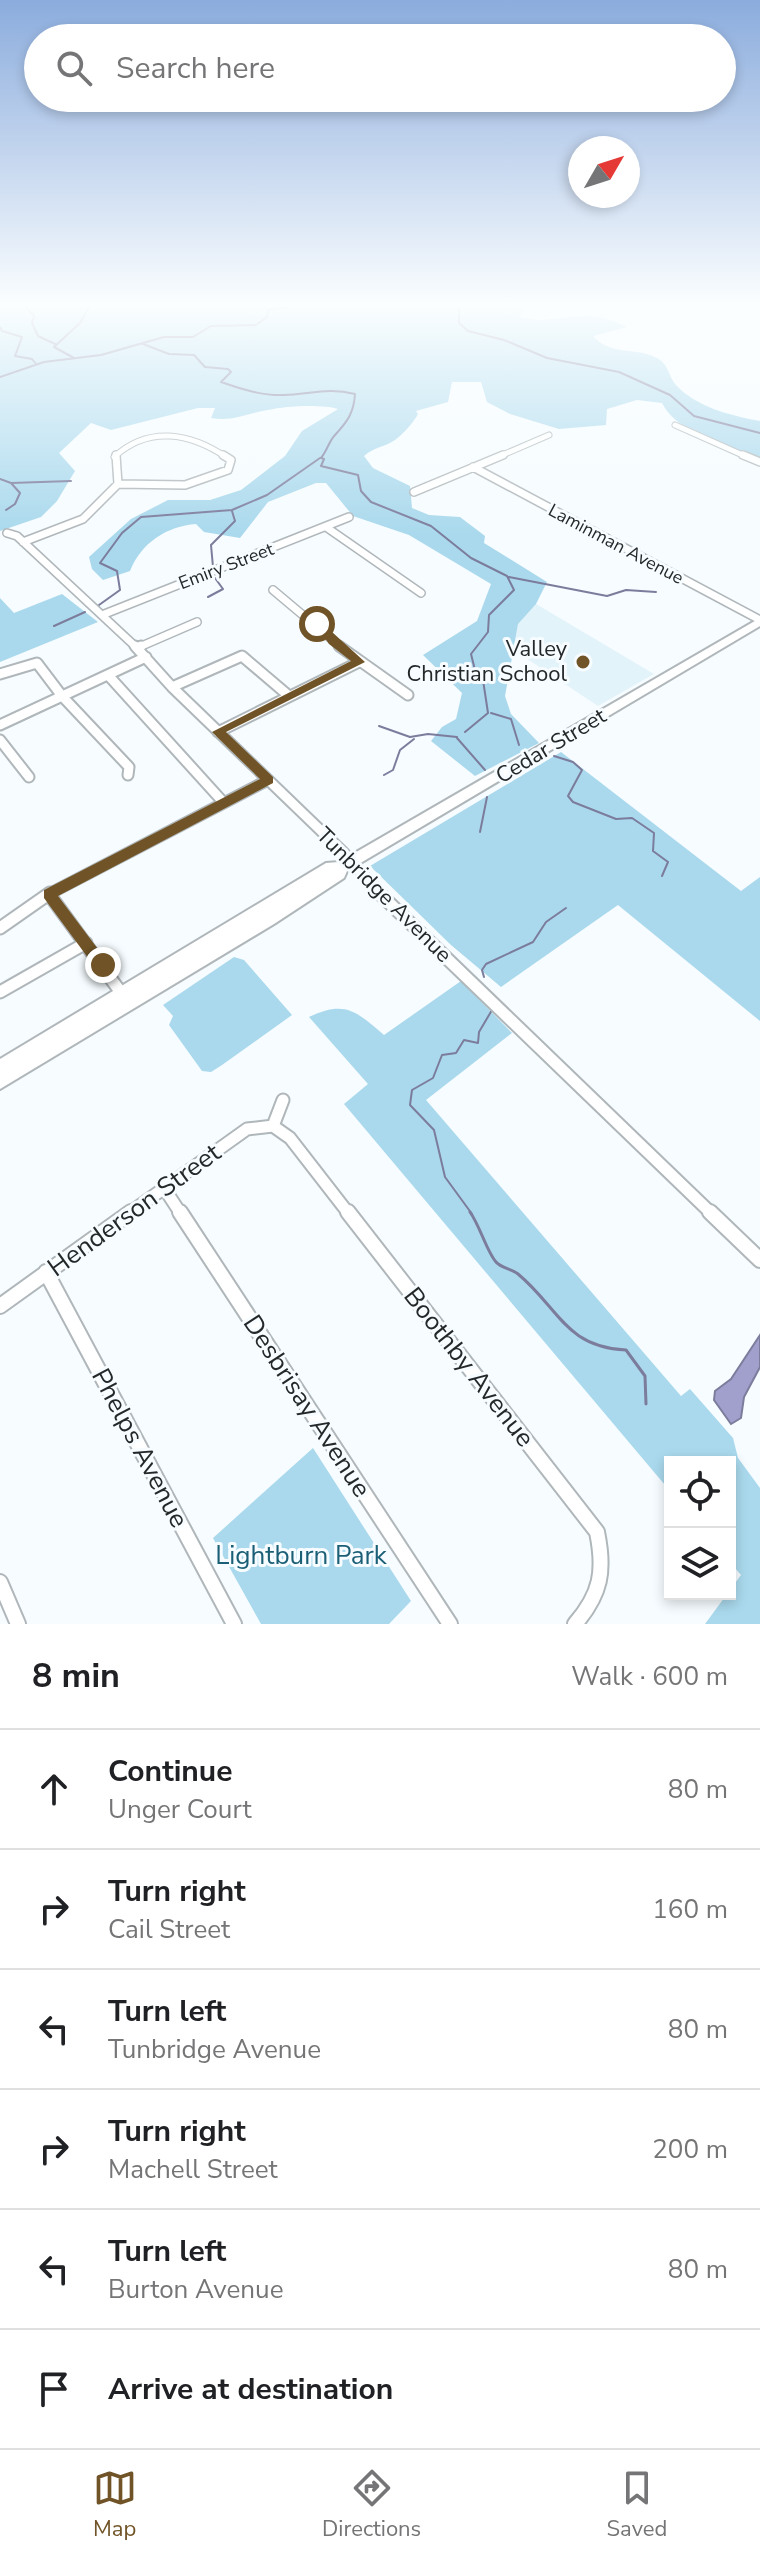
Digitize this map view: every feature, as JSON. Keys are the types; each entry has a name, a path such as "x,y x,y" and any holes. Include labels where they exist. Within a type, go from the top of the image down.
{"main road":[{"name":"Cedar Street","path":"0,1068 331,867 345,865 760,620"},
{"name":"Cedar Street","path":"0,1081 269,920 339,874 345,865"}],"street":[{"path":"675,425 760,462"},
{"path":"23,542 83,519 118,484 120,475 114,456 124,448 173,433 190,434 231,460 228,470 185,485 118,484"},
{"path":"414,492 549,435"},
{"name":"Laminman Avenue","path":"473,467 760,620"},
{"name":"Emiry Street","path":"102,615 349,517"},
{"path":"326,527 421,593"},
{"name":"Tunbridge Avenue","path":"7,533 23,542 137,648 172,687 268,780 345,865 760,1260"},
{"path":"273,590 359,662 408,695"},
{"path":"137,648 197,622"},
{"path":"172,687 242,656 289,696"},
{"path":"0,725 146,657"},
{"path":"218,732 359,662"},
{"path":"0,674 37,663 62,696 129,767 128,775"},
{"path":"108,675 224,803"},
{"path":"0,740 29,777"},
{"path":"0,928 49,894 268,780"},
{"path":"49,894 122,994"},
{"path":"0,992 86,943"},
{"path":"273,1126 283,1100"},
{"name":"Henderson Street","path":"0,1306 247,1129 273,1126"},
{"name":"Boothby Avenue","path":"273,1126 290,1138 597,1532 604,1565 597,1599 575,1624"},
{"name":"Desbrisay Avenue","path":"164,1188 450,1624"},
{"name":"Phelps Avenue","path":"46,1272 234,1624"},
{"path":"0,1582 18,1624"}],"shaded area":[{"name":"Valley Christian School","path":"536,604 654,674 598,706 514,650 518,623"},
{"path":"760,1335 760,1367 744,1397 741,1418 731,1424 714,1400 715,1391 731,1379"}],"green space":[{"path":"0,383 452,383 448,402 416,411 416,417 398,438 364,456 373,468 410,486 412,508 429,515 460,517 485,536 484,543 547,582 536,604 518,624 505,696 511,714 539,743 475,776 431,741 442,727 456,719 462,693 423,655 477,621 491,584 409,535 353,516 326,483 316,483 268,502 240,538 204,532 196,524 185,525 165,532 148,544 130,571 103,580 92,569 89,557 131,519 168,500 210,500 241,490 285,456 302,431 338,409 294,407 219,419 211,418 215,408 198,408 111,430 91,423 59,453 75,471 57,501 41,517 0,531"},
{"path":"481,383 674,383 704,405 760,421 760,459 692,431 669,414 662,403 637,400 607,409 606,425 559,429 510,414 487,402"},
{"path":"62,594 98,622 0,662 0,598 14,613"},
{"path":"561,752 741,891 760,877 760,1021 618,905 501,987 451,945 370,866"},
{"path":"234,957 244,960 292,1015 211,1072 202,1071 169,1025 173,1016 163,1005"},
{"path":"461,981 512,1033 426,1100 681,1396 690,1389 733,1438 738,1458 760,1488 760,1624 705,1624 723,1600 736,1600 736,1582 741,1575 736,1569 736,1456 664,1456 664,1484 344,1104 368,1084 309,1017 332,1009 350,1011 384,1035"},
{"name":"Lightburn Park","path":"313,1448 411,1601 389,1624 261,1624 213,1538"}],"waterway":[{"path":"223,383 252,392 276,395 328,391 355,394 349,417 331,440 321,458 324,459 321,466 358,475 361,491 371,502 431,526 471,558 507,576 514,590 489,615 488,632 471,654 476,674 483,680 488,713 465,732"},
{"path":"643,383 670,395 694,416 760,433"},
{"path":"99,605 120,590 117,571 100,563 122,533 141,517 232,510 267,495 320,458"},
{"path":"0,479 11,483"},
{"path":"11,483 71,481"},
{"path":"6,510 15,504 20,493 11,483"},
{"path":"213,567 211,545 235,521 232,511"},
{"path":"509,577 607,596 626,590 656,592"},
{"path":"208,597 223,589 215,578"},
{"path":"54,626 85,612"},
{"path":"491,713 511,719 519,745"},
{"path":"379,726 410,737 428,734 457,737"},
{"path":"457,738 485,770"},
{"path":"384,775 393,770 400,750 414,739"},
{"path":"554,756 573,762 582,770 568,796 573,802 616,819 632,818 654,833 653,851 668,862 662,876"},
{"path":"480,832 487,797"},
{"path":"484,977 482,970 486,964 533,942 546,922 566,908"},
{"path":"472,1214 445,1177 434,1130 410,1105 412,1090 433,1078 442,1055 456,1053 464,1040 478,1043 479,1032 492,1010"},
{"path":"470,1212 496,1262 518,1274 564,1324 589,1342 626,1350 645,1376 646,1404"}],"place":[{"name":"Valley Christian School","path":"583,662"}],"route":[{"path":"103,965 49,894 268,780 218,732 359,662 332,641 317,624"}]}
